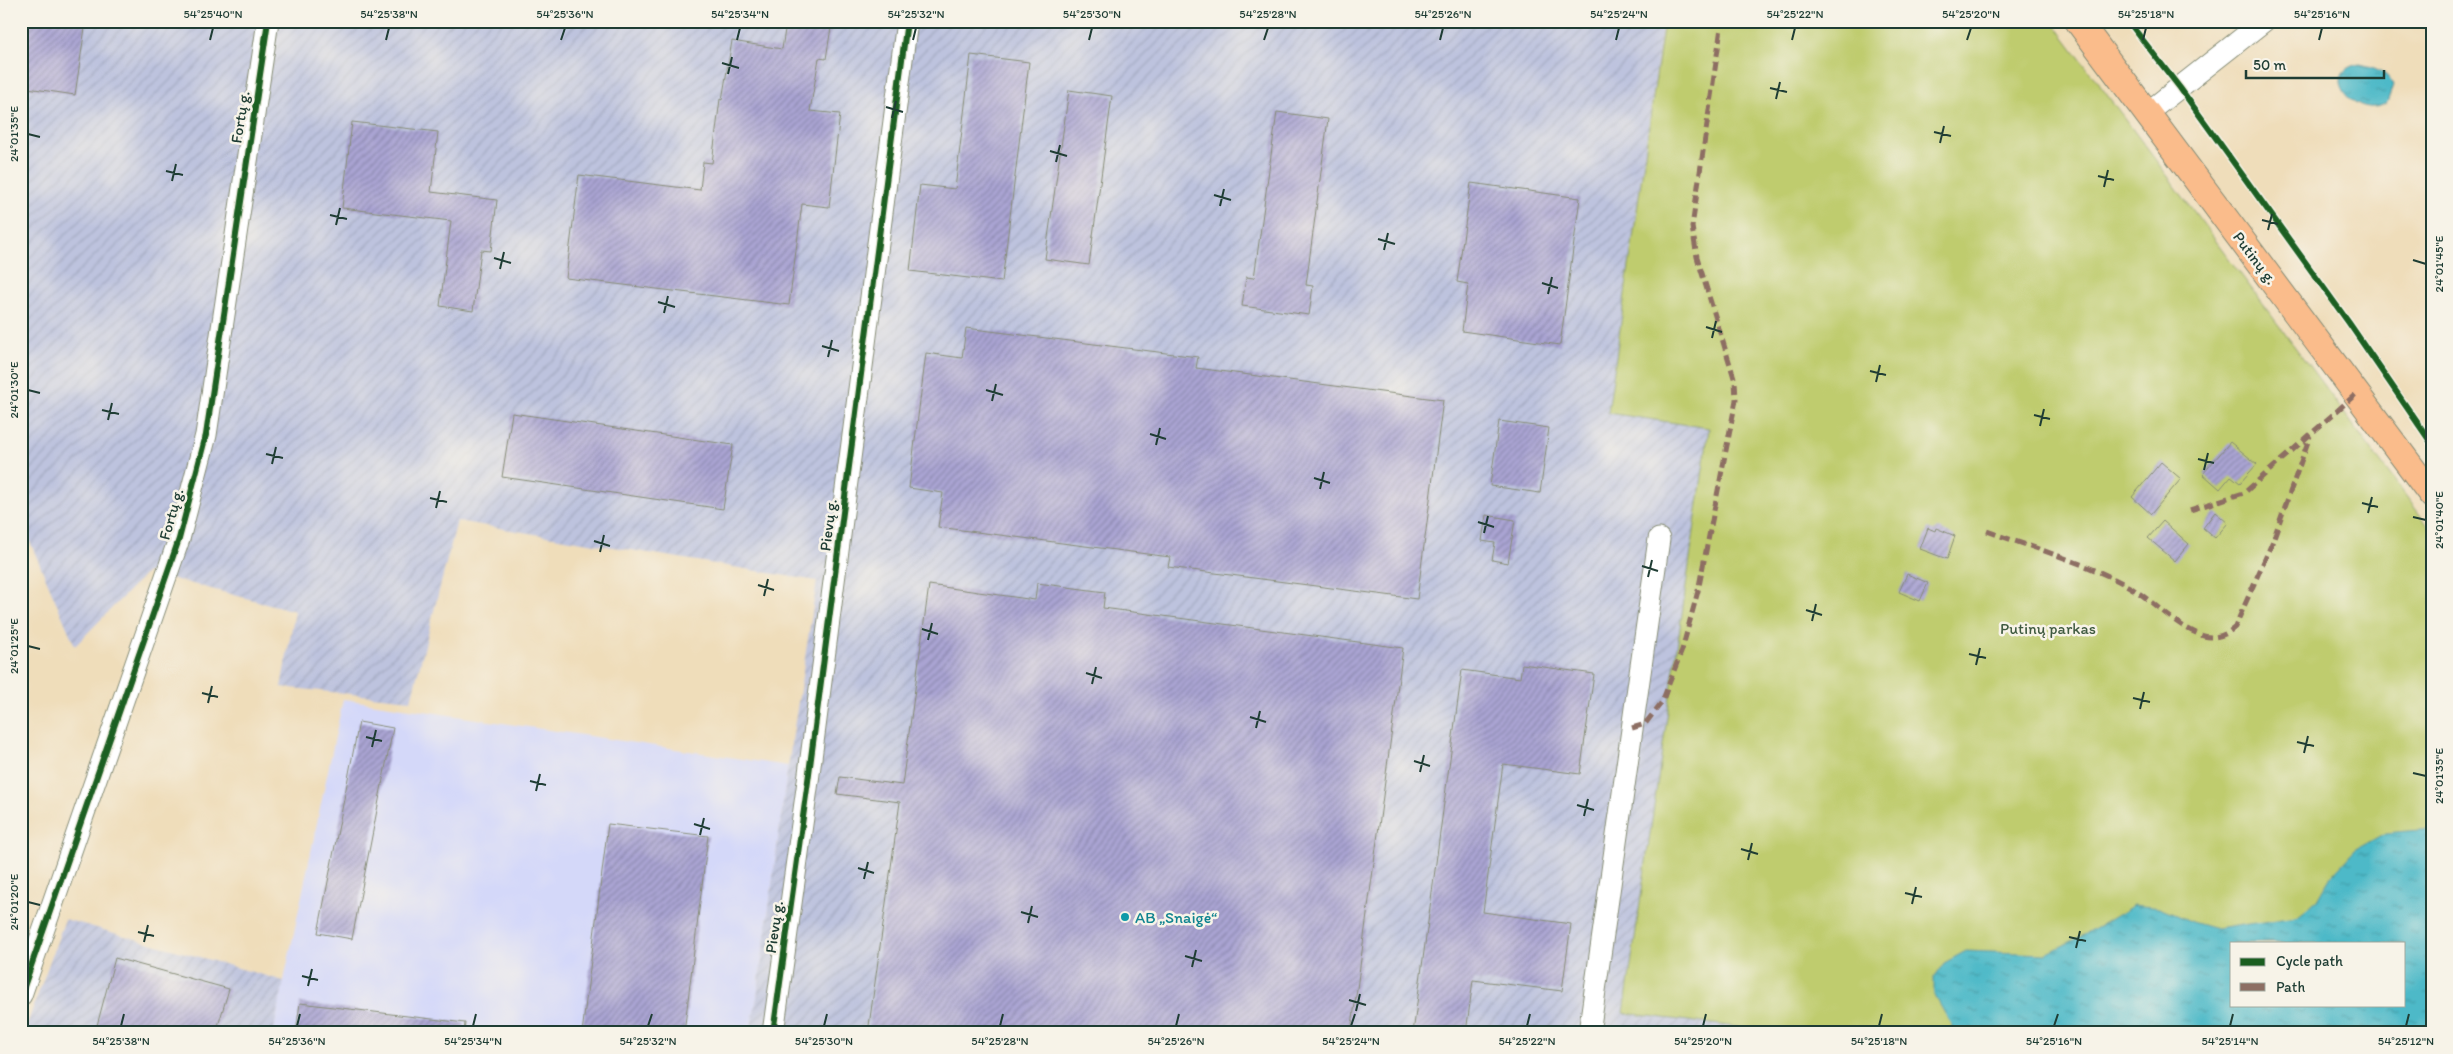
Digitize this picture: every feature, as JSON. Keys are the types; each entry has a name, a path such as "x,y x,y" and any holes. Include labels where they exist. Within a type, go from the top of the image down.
{"main road":[{"name":"Putinų g.","path":"2078,21 2432,495"}],"street":[{"name":"Fortų g.","path":"21,995 179,538 206,436 268,21"},
{"name":"Pievų g.","path":"773,1033 810,771 907,21"},
{"path":"2147,113 2264,21"},
{"path":"1589,1033 1659,539"}],"shaded area":[{"path":"21,21 1663,21 1608,413 1709,428 1624,1012 1785,1033 750,1033 757,998 788,766 817,581 457,521 411,700 281,687 295,611 147,572 75,646 21,521"},
{"path":"343,699 788,766 757,998 750,1033 273,1033"},
{"path":"65,919 284,981 273,1033 24,1033"}],"green space":[{"name":"Putinų parkas","path":"1664,21 2052,21 2432,531 2432,1033 1785,1033 1624,1013 1709,428 1608,413"}],"water":[{"path":"2360,64 2380,70 2390,80 2393,85 2387,103 2375,107 2363,106 2353,101 2345,93 2341,84 2342,75 2348,68"},
{"path":"2432,829 2432,1033 1960,1033 1953,1028 1934,994 1934,977 1944,963 1966,951 2046,954 2086,934 2134,905 2159,908 2195,923 2216,929 2296,917 2318,899 2331,876 2355,850 2385,833"}],"building":[{"path":"21,21 86,21 75,95 21,87"},
{"path":"793,21 832,21 826,59 819,58 810,111 840,114 829,207 802,204 789,305 566,278 579,175 700,190 703,162 712,163 720,99 722,100 732,41 782,49 786,23 793,24"},
{"path":"971,55 1029,62 1002,282 910,271 920,185 955,189"},
{"path":"1069,90 1112,96 1089,265 1045,259"},
{"path":"1277,112 1328,119 1306,285 1313,286 1309,315 1242,306 1246,277 1254,278"},
{"path":"352,122 438,132 431,192 497,200 491,251 481,250 473,311 440,306 451,221 342,208"},
{"path":"1471,183 1580,198 1560,345 1462,331 1468,284 1457,282"},
{"path":"966,328 1198,357 1196,368 1443,400 1417,599 1168,567 1170,557 938,527 943,493 909,488 926,353 962,358"},
{"path":"512,413 733,445 723,509 502,477"},
{"path":"1499,421 1549,428 1540,493 1490,486"},
{"path":"2230,442 2257,464 2240,483 2231,476 2220,489 2203,474"},
{"path":"2161,462 2181,479 2151,514 2132,497"},
{"path":"2215,512 2228,523 2215,538 2203,528"},
{"path":"1486,515 1515,520 1508,563 1492,560 1495,543 1482,541"},
{"path":"2163,521 2189,544 2175,561 2148,538"},
{"path":"1928,528 1935,531 1936,528 1955,536 1947,559 1920,549"},
{"path":"1907,574 1928,583 1920,601 1899,592"},
{"name":"AB „Snaigė“","path":"1037,583 1105,592 1103,608 1403,648 1351,1033 868,1033 900,802 837,794 840,777 902,785 929,585 1035,600"},
{"path":"1522,664 1594,674 1580,774 1503,764 1483,912 1571,924 1562,991 1473,980 1466,1033 1413,1033 1462,670 1520,678"},
{"path":"359,722 393,728 352,939 318,933"},
{"path":"608,824 708,836 684,1033 582,1033"},
{"path":"115,958 229,989 216,1033 198,1033 167,1024 164,1033 95,1033"},
{"path":"300,1003 465,1023 464,1033 296,1033"}],"marked path":[{"path":"1632,728 1645,724 1662,702 1682,650 1698,591 1736,400 1735,381 1697,257 1692,227 1722,21"},
{"path":"2190,510 2244,493 2356,394"},
{"path":"1987,531 2098,571 2133,589 2184,627 2208,637 2221,636 2235,627 2272,543 2310,436"}],"cycle path":[{"path":"21,995 179,539 206,435 268,21"},
{"path":"773,1033 808,781 907,21"},
{"path":"2128,21 2180,88 2349,323 2432,444"}],"place":[{"name":"AB „Snaigė“","path":"1125,917"}]}
